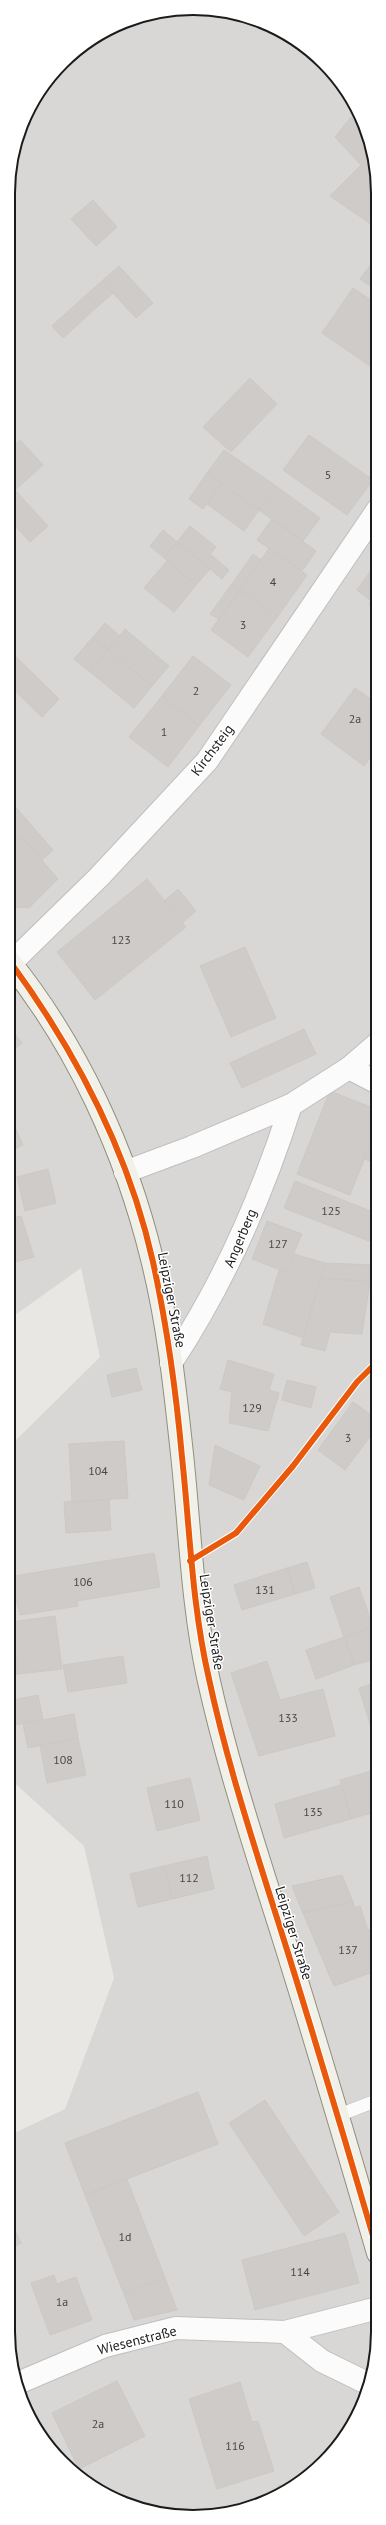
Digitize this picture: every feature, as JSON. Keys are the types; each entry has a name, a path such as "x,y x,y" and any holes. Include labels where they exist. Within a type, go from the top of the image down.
{"street":[{"name":"Kirchsteig","path":"15,957 99,877 207,760 371,519"},
{"name":"Leipziger Straße","path":"15,971 45,1009 105,1122 125,1172 153,1260 172,1363 182,1458 190,1561 208,1678 256,1849 339,2115 371,2228"},
{"path":"125,1172 192,1147 291,1105 349,1068 371,1049"},
{"path":"349,1068 371,1079"},
{"name":"Angerberg","path":"172,1363 202,1317 228,1268 275,1156 291,1105"},
{"name":"Wiesenstraße","path":"22,2380 105,2346 176,2328 285,2332 371,2310"},
{"path":"285,2332 322,2361 364,2382"}],"lane":[{"path":"339,2115 371,2103"}],"shaded area":[{"path":"181,15 205,15 228,18 250,24 272,33 292,45 319,67 341,94 353,114 362,136 368,158 371,181 371,2344 368,2367 362,2389 353,2411 341,2431 319,2458 292,2480 272,2492 250,2501 228,2507 205,2510 181,2510 158,2507 136,2501 114,2492 94,2480 76,2466 59,2449 45,2431 33,2411 24,2389 18,2367 15,2344 15,2133 65,2109 114,1978 84,1846 15,1783 15,1441 100,1357 81,1268 15,1315 15,181 18,158 24,136 33,114 45,94 59,76 76,59 94,45 114,33 136,24 158,18"}],"building":[{"path":"351,117 356,122 362,136 368,158 361,165 335,137"},
{"path":"368,158 371,181 371,224 330,196"},
{"path":"93,200 117,227 96,246 71,219"},
{"path":"371,264 371,286 360,279"},
{"path":"119,266 153,303 136,318 102,281"},
{"path":"102,281 113,293 97,307 86,295"},
{"path":"353,288 371,300 371,367 322,333"},
{"path":"86,295 97,307 63,338 52,326"},
{"path":"250,378 277,404 231,452 203,427"},
{"path":"309,435 371,479 371,483 347,515 283,470"},
{"path":"20,440 43,465 15,490 15,445"},
{"path":"224,450 276,486 259,510 207,473"},
{"path":"207,473 221,484 203,509 189,499"},
{"path":"221,484 259,510 244,531 207,504"},
{"path":"276,486 320,518 303,541 259,510"},
{"path":"15,490 48,526 30,542 15,526"},
{"path":"272,519 316,551 302,571 257,540"},
{"path":"190,526 216,547 203,563 177,542"},
{"path":"163,530 177,542 164,558 150,546"},
{"path":"177,542 210,569 196,585 164,558"},
{"path":"269,548 307,575 278,616 240,590"},
{"path":"210,554 229,570 222,579 203,563"},
{"path":"253,554 261,560 240,590 232,584"},
{"path":"167,561 196,585 174,612 144,588"},
{"path":"371,570 371,601 357,590"},
{"path":"232,584 240,590 219,619 210,614"},
{"path":"240,590 278,616 248,657 211,630"},
{"path":"105,623 120,636 108,650 93,637"},
{"path":"125,629 169,666 152,686 108,650"},
{"path":"93,637 108,650 89,671 74,659"},
{"path":"108,650 152,686 134,708 89,671"},
{"path":"15,656 59,699 42,717 15,691"},
{"path":"193,656 231,685 199,726 162,696"},
{"path":"355,688 371,699 371,756 364,766 321,734"},
{"path":"162,696 199,726 168,767 129,737"},
{"path":"15,806 53,850 42,860 22,837 15,843"},
{"path":"22,837 58,879 29,908 15,907 15,843"},
{"path":"147,879 186,927 95,1000 57,952"},
{"path":"178,889 196,911 182,923 164,901"},
{"path":"245,947 276,1018 231,1037 200,966"},
{"path":"304,1029 316,1054 242,1088 230,1063"},
{"path":"15,1034 22,1043 15,1048"},
{"path":"330,1091 371,1107 371,1142 350,1195 297,1174"},
{"path":"15,1127 23,1145 15,1149"},
{"path":"371,1142 371,1162 364,1159"},
{"path":"48,1169 56,1203 25,1211 17,1177"},
{"path":"295,1181 371,1211 371,1235 369,1241 284,1208"},
{"path":"21,1216 34,1257 15,1262 15,1217"},
{"path":"267,1221 302,1234 286,1272 252,1259"},
{"path":"294,1254 325,1263 303,1338 263,1324 279,1270 286,1272"},
{"path":"325,1263 371,1265 370,1282 321,1278"},
{"path":"321,1278 370,1282 362,1334 330,1332 325,1351 301,1345"},
{"path":"228,1360 274,1374 269,1390 279,1393 268,1431 229,1423 232,1392 220,1389"},
{"path":"136,1368 142,1390 112,1397 107,1375"},
{"path":"287,1380 316,1387 311,1408 282,1400"},
{"path":"353,1402 371,1415 371,1435 345,1470 318,1450"},
{"path":"124,1441 128,1498 72,1502 69,1444"},
{"path":"215,1445 260,1466 244,1500 209,1485"},
{"path":"109,1500 111,1530 66,1533 64,1502"},
{"path":"154,1553 160,1587 77,1601 78,1606 20,1615 17,1603 15,1603 15,1576"},
{"path":"307,1562 315,1588 295,1594 287,1568"},
{"path":"287,1568 295,1594 242,1610 234,1585"},
{"path":"359,1587 371,1621 371,1628 344,1637 330,1597"},
{"path":"55,1616 62,1669 18,1674 15,1648 15,1622"},
{"path":"371,1627 371,1660 354,1665 344,1637"},
{"path":"344,1637 354,1665 316,1679 306,1650"},
{"path":"15,1648 18,1674 15,1675"},
{"path":"123,1656 127,1683 68,1692 63,1665"},
{"path":"267,1661 280,1700 323,1689 335,1736 259,1756 231,1673"},
{"path":"371,1684 371,1727 359,1688"},
{"path":"38,1695 43,1719 15,1725 15,1700"},
{"path":"74,1714 78,1738 28,1748 23,1724"},
{"path":"78,1738 86,1775 47,1783 40,1745"},
{"path":"371,1771 371,1813 351,1819 340,1780"},
{"path":"190,1778 200,1820 157,1831 147,1788"},
{"path":"341,1785 351,1819 284,1838 275,1804"},
{"path":"207,1856 214,1889 172,1899 164,1866"},
{"path":"164,1866 172,1899 138,1907 130,1874"},
{"path":"342,1875 353,1902 303,1913 292,1886"},
{"path":"353,1902 355,1908 360,1906 368,1930 371,1929 371,1973 334,1986 303,1913"},
{"path":"198,2092 218,2144 85,2195 65,2143"},
{"path":"265,2100 339,2212 304,2236 229,2123"},
{"path":"127,2179 165,2278 124,2294 85,2195"},
{"path":"15,2230 21,2243 15,2246"},
{"path":"345,2233 359,2283 255,2310 242,2260"},
{"path":"54,2275 57,2284 76,2277 92,2320 50,2335 31,2283"},
{"path":"165,2278 177,2310 134,2320 124,2294"},
{"path":"117,2381 145,2436 80,2469 52,2413"},
{"path":"240,2382 252,2422 258,2421 274,2471 217,2489 189,2399"}],"cycle path":[{"path":"15,969 57,1032 97,1105 115,1143 143,1222 163,1310 174,1383 195,1596 203,1652 209,1679 235,1783 371,2230"},
{"path":"190,1561 236,1533 293,1466 357,1382 371,1368"}]}
